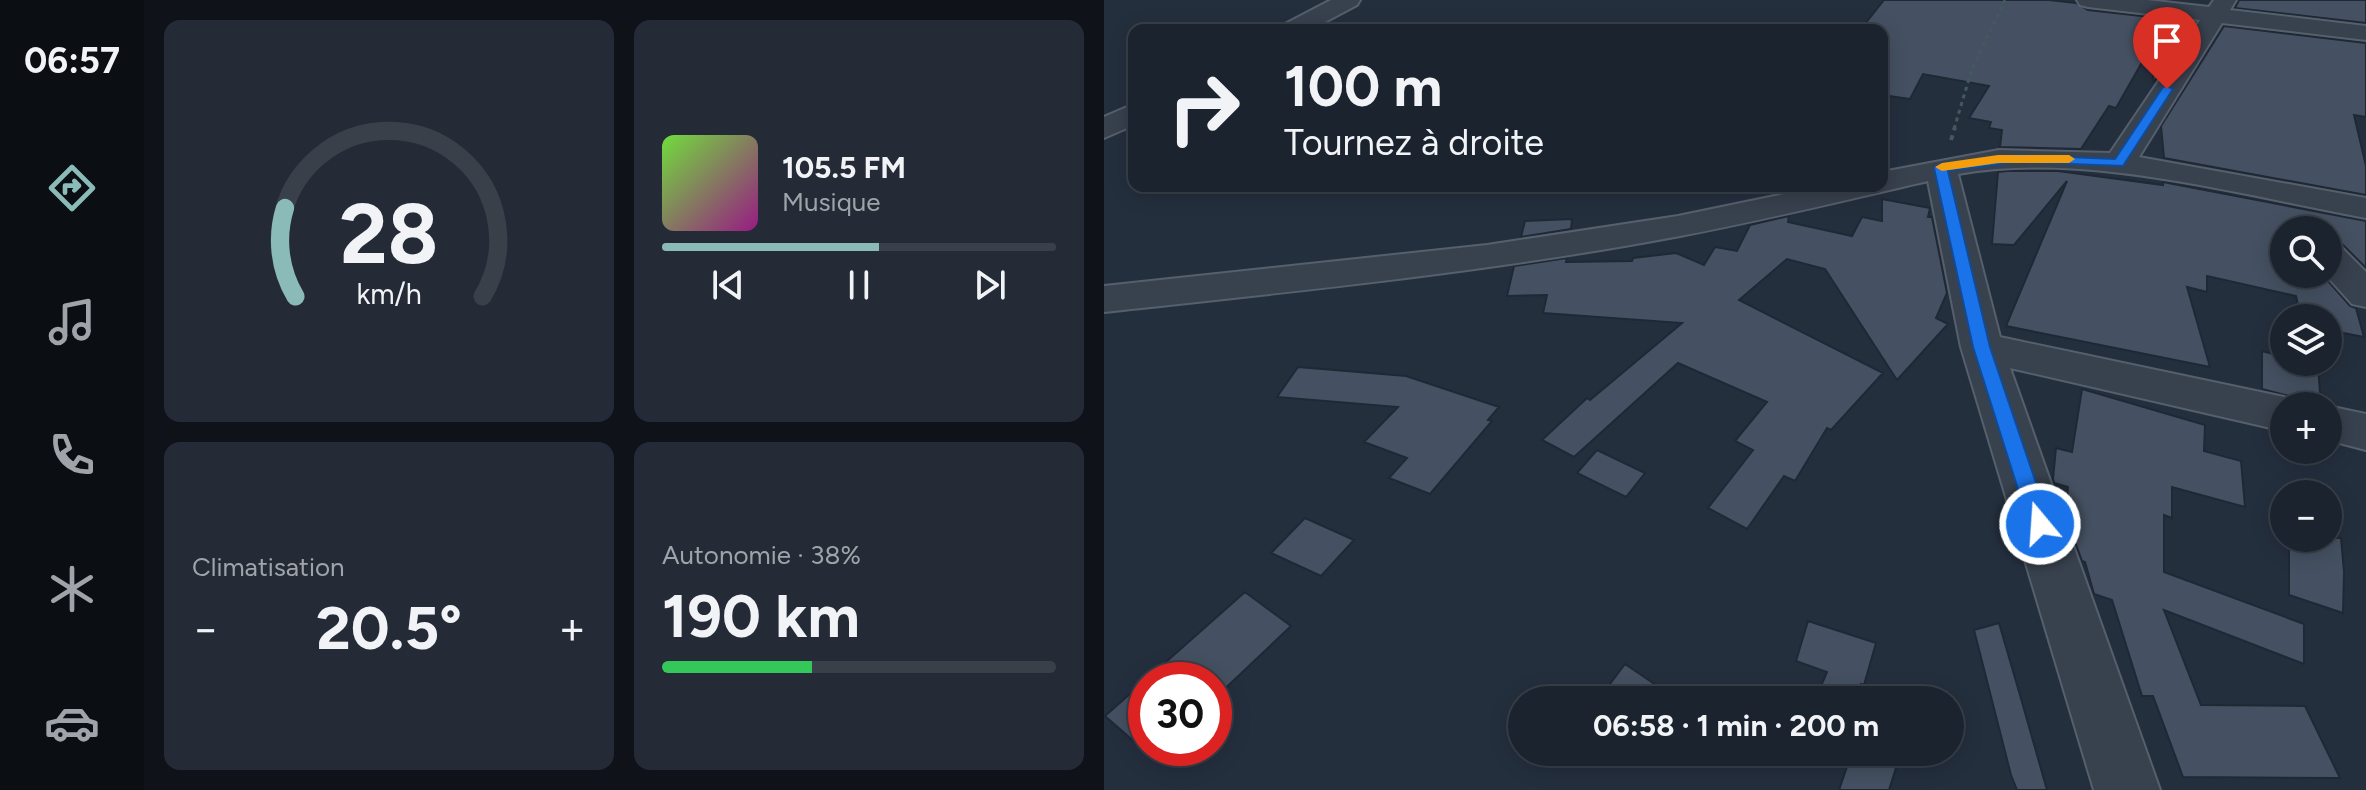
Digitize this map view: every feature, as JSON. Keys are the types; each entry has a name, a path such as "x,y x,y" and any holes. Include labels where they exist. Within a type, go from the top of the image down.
{"street":[{"path":"1303,24 1349,0"},
{"path":"2088,0 2220,8 2366,33"},
{"path":"2119,163 2220,8"},
{"path":"1104,129 1128,116"},
{"path":"1888,181 1941,168 2011,159 2119,163 2366,208"},
{"path":"1941,168 1982,347 2127,790"},
{"path":"2268,191 2291,216"},
{"path":"1104,299 1320,277 1589,241 1680,226 1839,192"},
{"path":"2342,270 2366,295"},
{"path":"1982,347 2270,411"},
{"path":"2342,426 2366,432"}],"path":[{"path":"1941,168 1972,69 2005,0"}],"building":[{"path":"1884,0 2049,0 2076,3 2088,10 2195,22 2154,82 2149,50 2116,108 2109,106 2081,149 2000,147 2002,130 1989,128 1991,122 1969,118 1989,86 1923,74 1910,99 1888,96 1888,24 1865,24"},
{"path":"2239,0 2366,0 2366,23 2235,8"},
{"path":"2224,26 2366,43 2366,117 2354,115 2366,166 2366,195 2164,158 2161,126"},
{"path":"2058,171 2163,185 2163,182 2340,216 2270,216 2270,288 2334,288 2350,306 2356,308 2364,337 2342,333 2342,304 2298,304 2296,296 2207,276 2207,292 2187,287 2210,367 2006,326 2067,181 2014,245 1992,244 1998,172"},
{"path":"1882,199 1930,208 1928,217 1932,217 1947,293 1936,318 1948,324 1897,380 1825,269 1787,259 1739,300 1883,373 1831,430 1827,428 1795,481 1784,476 1747,529 1708,508 1753,450 1735,441 1767,402 1678,363 1574,457 1542,440 1587,398 1590,400 1682,323 1543,313 1547,295 1507,296 1514,266 1567,258 1566,262 1632,261 1633,258 1676,253 1704,265 1715,247 1737,251 1750,225 1789,216 1788,222 1852,236 1862,217 1882,221"},
{"path":"2342,216 2366,221 2366,268 2343,245"},
{"path":"1572,219 1571,229 1521,237 1525,221"},
{"path":"2262,351 2270,353 2270,376 2319,376 2320,392 2262,389"},
{"path":"1298,367 1406,376 1499,407 1488,420 1492,421 1430,494 1389,478 1407,458 1364,442 1398,407 1277,397"},
{"path":"2082,389 2205,425 2204,451 2241,461 2245,507 2172,487 2172,518 2164,515 2164,572 2304,624 2304,664 2164,610 2201,705 2305,706 2340,778 2183,777 2153,696 2142,696 2112,600 2094,594 2085,562 2065,515 2068,487 2054,483 2056,448 2072,452"},
{"path":"1597,450 1645,473 1626,497 1577,473"},
{"path":"1305,518 1354,540 1321,576 1271,553"},
{"path":"2342,549 2343,613 2289,595 2289,552 2342,552"},
{"path":"1245,592 1291,626 1232,682 1232,662 1166,662"},
{"path":"1808,621 1876,643 1864,685 1860,686 1821,686 1827,672 1796,661"},
{"path":"1999,623 2047,790 2017,790 2011,775 1974,630"},
{"path":"1625,664 1657,686 1608,686"},
{"path":"1128,696 1128,736 1105,716"},
{"path":"1847,766 1897,766 1889,790 1839,790"}],"slow traffic":[{"path":"1942,167 1998,159 2069,159"}],"route":[{"path":"2040,524 1982,347 1941,168 2017,158 2119,163 2167,89"}]}
